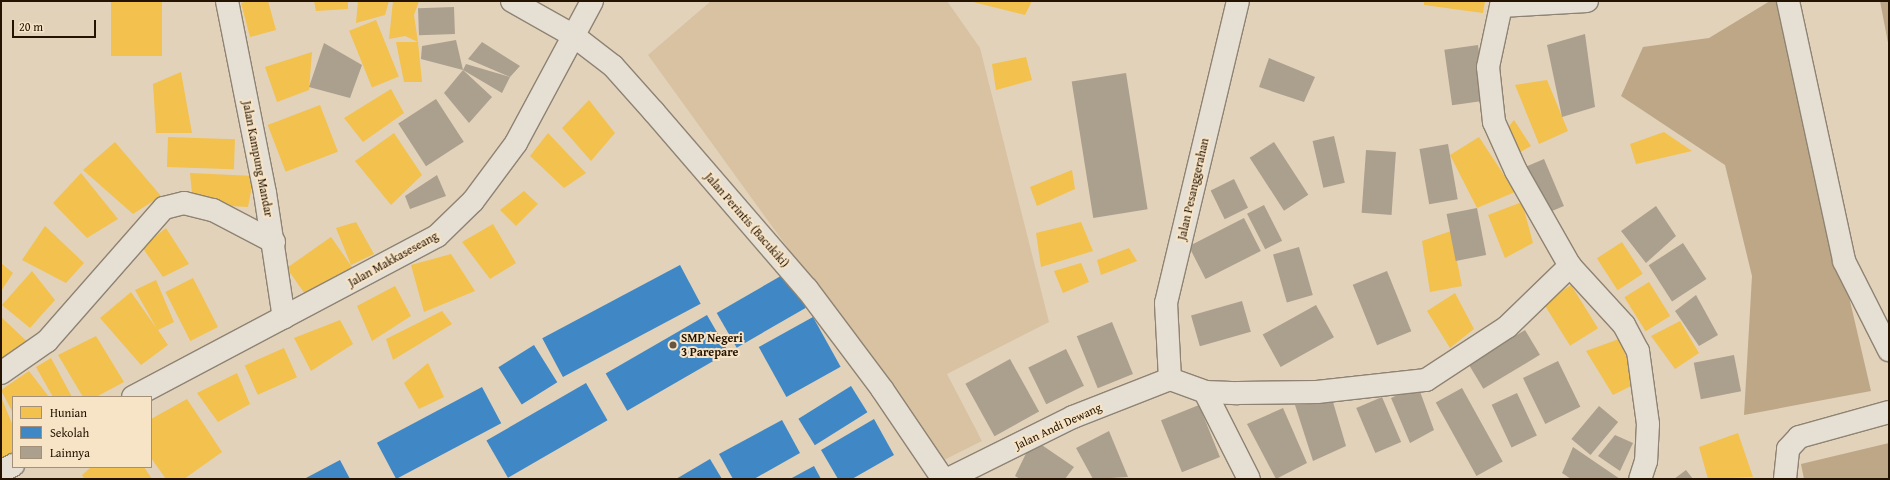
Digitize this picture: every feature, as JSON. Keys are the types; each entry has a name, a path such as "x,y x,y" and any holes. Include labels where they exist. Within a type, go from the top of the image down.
{"street":[{"name":"Jalan Kampung Mandar","path":"227,1 274,242 284,318"},
{"name":"Jalan Perintis (Bacukiki)","path":"512,1 574,36 613,66 807,289 882,389 943,479"},
{"name":"Jalan Makkaseseang","path":"135,396 437,236 456,220 516,143 592,1"},
{"name":"Jalan Pesanggerahan","path":"1170,379 1166,303 1238,1"},
{"path":"1587,1 1501,4 1488,67 1494,122 1516,171 1570,266 1624,325 1638,351 1648,424 1646,461 1640,479"},
{"path":"1788,1 1844,261 1889,350"},
{"path":"1,373 46,340 164,208 184,203 212,210 274,242"},
{"path":"1170,379 1205,392 1317,392 1426,380 1507,327 1570,266"},
{"name":"Jalan Andi Dewang","path":"948,479 1073,417 1170,379"},
{"path":"1205,392 1249,479"},
{"path":"1785,479 1788,449 1799,436 1889,412"},
{"path":"1,472 12,466"}],"shaded area":[{"path":"711,1 947,1 980,48 1049,322 947,374 982,441 942,461 648,55"},
{"path":"1770,1 1780,1 1871,391 1744,415 1752,276 1725,165 1621,96 1643,47 1709,38"},
{"path":"1880,1 1889,1 1889,48"},
{"path":"1889,443 1889,479 1804,479 1801,464"}],"building: Hunian":[{"path":"111,1 162,1 162,56 111,56"},
{"path":"249,1 268,1 276,30 250,37 241,3"},
{"path":"314,1 348,1 348,9 316,11"},
{"path":"358,1 389,1 385,15 356,23"},
{"path":"393,1 419,1 414,15 418,42 405,36 389,39"},
{"path":"969,1 1032,1 1025,15"},
{"path":"1424,1 1485,1 1483,13 1424,5"},
{"path":"376,20 399,77 372,87 349,31"},
{"path":"396,42 418,42 422,82 404,82"},
{"path":"312,52 309,90 277,102 265,67"},
{"path":"1026,57 1032,80 996,90 992,64"},
{"path":"181,72 192,133 156,133 153,84"},
{"path":"1547,80 1568,131 1539,144 1515,85"},
{"path":"391,89 404,113 363,142 344,118"},
{"path":"589,100 615,133 591,161 562,128"},
{"path":"320,105 338,152 286,172 268,125"},
{"path":"1514,120 1531,146 1517,154 1506,130"},
{"path":"1664,132 1692,151 1636,164 1630,144"},
{"path":"394,133 422,175 391,205 355,161"},
{"path":"548,133 586,173 564,188 530,156"},
{"path":"168,137 235,139 234,169 167,167"},
{"path":"1479,137 1515,192 1477,208 1450,155"},
{"path":"115,142 161,196 133,214 83,170"},
{"path":"1072,170 1075,189 1037,206 1030,187"},
{"path":"81,173 118,219 87,238 53,203"},
{"path":"190,173 254,176 248,207 193,204"},
{"path":"524,191 538,204 516,226 500,210"},
{"path":"1522,202 1533,243 1505,258 1488,215"},
{"path":"356,222 374,254 351,265 336,228"},
{"path":"1081,222 1093,251 1041,267 1036,233"},
{"path":"493,224 516,263 490,279 462,242"},
{"path":"45,226 84,263 66,283 22,260"},
{"path":"166,228 189,264 163,277 142,247"},
{"path":"1451,231 1462,286 1430,292 1422,241"},
{"path":"331,237 353,268 309,299 287,268"},
{"path":"1622,242 1643,274 1618,290 1597,258"},
{"path":"1129,248 1137,261 1101,275 1097,260"},
{"path":"451,254 475,291 424,312 411,265"},
{"path":"1,263 13,273 1,291"},
{"path":"1081,263 1089,282 1063,293 1054,271"},
{"path":"32,271 55,300 30,328 2,305"},
{"path":"193,278 218,327 190,341 165,292"},
{"path":"156,280 174,322 158,330 168,345 141,365 100,318 131,292 157,329 135,290"},
{"path":"1649,282 1670,316 1646,331 1624,297"},
{"path":"1571,285 1598,328 1570,346 1543,302"},
{"path":"395,286 411,316 372,341 357,306"},
{"path":"1455,293 1474,329 1450,348 1427,311"},
{"path":"442,311 452,324 393,360 386,339"},
{"path":"1,317 33,347 1,370"},
{"path":"340,320 353,344 311,371 294,338"},
{"path":"1680,321 1699,353 1675,369 1651,336"},
{"path":"96,336 124,382 98,396 82,396 58,355"},
{"path":"1619,339 1637,383 1613,395 1586,351"},
{"path":"284,348 297,377 258,395 245,365"},
{"path":"51,358 71,396 52,396 36,367"},
{"path":"428,363 444,397 419,409 404,383"},
{"path":"29,371 48,396 12,396 12,411 1,390"},
{"path":"237,373 250,404 218,422 197,393"},
{"path":"1,397 12,424 12,453 1,459"},
{"path":"187,399 222,452 184,479 166,479 152,459 152,418"},
{"path":"1738,433 1753,477 1708,479 1699,447"},
{"path":"90,468 145,468 152,479 84,479 82,475"}],"building: Sekolah":[{"path":"680,265 701,304 563,377 542,338"},
{"path":"786,273 806,308 737,348 717,313"},
{"path":"707,315 728,352 627,411 606,374"},
{"path":"813,317 841,367 786,397 759,347"},
{"path":"534,345 557,382 522,405 498,367"},
{"path":"586,383 608,420 508,478 486,440"},
{"path":"851,386 867,412 815,445 798,419"},
{"path":"482,387 501,423 396,479 377,443"},
{"path":"874,419 894,455 852,479 838,479 821,450"},
{"path":"782,420 800,453 754,479 733,479 719,454"},
{"path":"710,459 722,479 676,479"},
{"path":"340,460 350,479 304,479"},
{"path":"814,466 821,479 790,479"}],"building: Lainnya":[{"path":"454,7 455,34 419,35 418,8"},
{"path":"1585,34 1595,107 1562,117 1547,45"},
{"path":"456,40 463,70 421,59 422,46"},
{"path":"482,42 520,66 510,77 468,59"},
{"path":"324,43 362,65 350,98 309,87"},
{"path":"1478,45 1486,100 1452,105 1444,50"},
{"path":"1269,58 1315,77 1304,102 1259,87"},
{"path":"466,64 510,77 502,93 463,70"},
{"path":"463,70 492,97 469,123 444,93"},
{"path":"1126,73 1148,209 1093,218 1072,82"},
{"path":"436,99 464,142 426,166 398,124"},
{"path":"1334,136 1345,183 1323,188 1313,141"},
{"path":"1274,142 1308,195 1284,211 1250,158"},
{"path":"1448,144 1458,199 1429,204 1419,149"},
{"path":"1366,150 1396,152 1392,215 1362,213"},
{"path":"1544,159 1564,206 1542,215 1522,168"},
{"path":"437,175 446,196 410,209 405,196"},
{"path":"1234,179 1248,208 1225,219 1211,190"},
{"path":"1264,205 1282,241 1265,249 1247,214"},
{"path":"1656,206 1676,236 1646,263 1621,231"},
{"path":"1477,208 1486,255 1456,261 1447,214"},
{"path":"1244,218 1261,251 1206,279 1189,246"},
{"path":"1683,243 1706,279 1672,301 1649,265"},
{"path":"1299,247 1313,295 1287,303 1273,254"},
{"path":"1387,271 1411,331 1377,345 1353,285"},
{"path":"1696,295 1718,335 1699,346 1675,311"},
{"path":"1242,301 1251,332 1200,346 1191,316"},
{"path":"1316,305 1334,337 1281,367 1263,335"},
{"path":"1112,322 1133,374 1098,388 1077,336"},
{"path":"1525,330 1540,355 1483,389 1468,364"},
{"path":"1066,349 1084,386 1046,404 1028,367"},
{"path":"1734,355 1741,391 1701,399 1694,363"},
{"path":"1010,359 1039,411 994,436 965,384"},
{"path":"1558,361 1580,407 1545,424 1523,378"},
{"path":"1418,386 1434,430 1410,443 1391,398"},
{"path":"1462,388 1503,461 1476,476 1436,403"},
{"path":"1517,393 1537,436 1511,447 1492,405"},
{"path":"1382,397 1401,442 1375,453 1356,408"},
{"path":"1333,402 1346,446 1313,461 1295,405"},
{"path":"1199,405 1220,457 1182,472 1161,420"},
{"path":"1599,406 1618,422 1591,455 1571,439"},
{"path":"1283,408 1307,463 1276,479 1247,424"},
{"path":"1109,431 1128,477 1093,479 1076,448"},
{"path":"1615,435 1633,443 1620,471 1598,456"},
{"path":"1033,439 1074,467 1065,479 1020,479 1015,476"},
{"path":"1573,447 1620,479 1571,479 1562,473"},
{"path":"1686,470 1693,479 1674,479"}],"place":[{"name":"SMP Negeri 3 Parepare","path":"673,345"}]}
